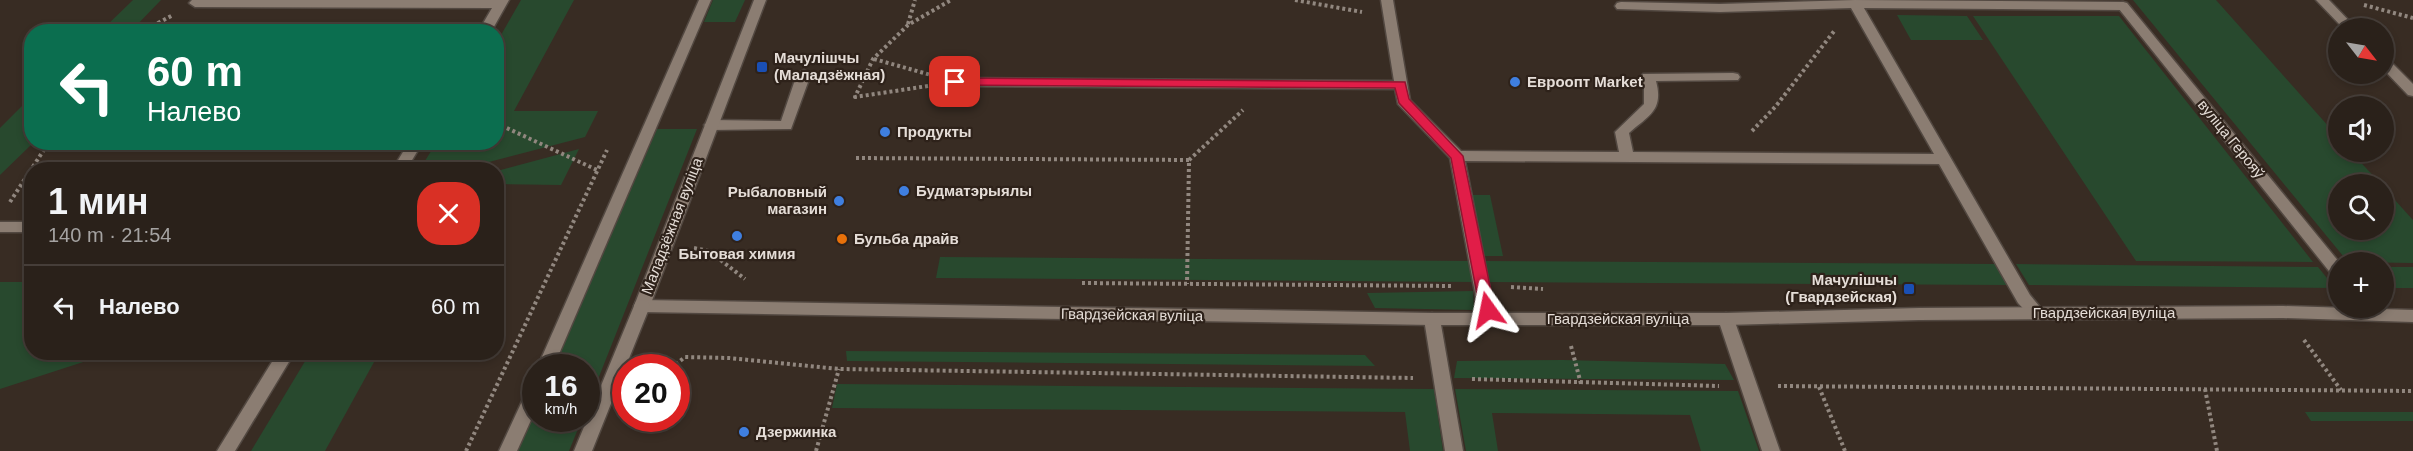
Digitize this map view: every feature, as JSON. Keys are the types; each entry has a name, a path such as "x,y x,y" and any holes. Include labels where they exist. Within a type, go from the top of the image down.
{"street":[{"path":"551,354 705,0"},
{"name":"Маладзёжная вуліца","path":"583,451 642,306 760,0"},
{"path":"1387,0 1403,100 1457,156 1488,320"},
{"path":"2322,0 2340,18"},
{"path":"195,3 502,2"},
{"path":"489,24 502,2"},
{"path":"1622,6 1720,8 1855,4 2024,299 2037,313"},
{"name":"вуліца Герояў","path":"1855,4 2123,6 2328,260"},
{"path":"2394,73 2413,93"},
{"path":"711,125 786,126 804,74"},
{"path":"1627,158 1623,132 1649,110 1654,94 1648,77 1733,77"},
{"path":"955,82 1401,84"},
{"path":"1457,156 1725,160 1944,159"},
{"path":"0,227 24,227"},
{"name":"Гвардзейская вуліца","path":"642,306 1488,320 2328,310"},
{"name":"Гвардзейская вуліца","path":"2394,314 2413,316"},
{"path":"1432,319 1454,451"},
{"path":"1726,319 1771,451"},
{"path":"226,451 282,360"},
{"path":"508,451 522,420"}],"path":[{"path":"908,25 915,0"},
{"path":"951,0 908,25 873,59 855,97 955,82"},
{"path":"1295,0 1389,17"},
{"path":"157,24 195,3"},
{"path":"2356,3 2413,18"},
{"path":"1725,160 1776,106 1855,4"},
{"path":"873,59 955,82"},
{"path":"856,158 1189,160 1271,84"},
{"path":"504,127 597,170"},
{"path":"466,451 610,143"},
{"path":"1187,284 1189,160"},
{"path":"6,208 24,180"},
{"path":"709,251 748,281"},
{"path":"1080,283 1482,286 1547,289"},
{"path":"690,357 729,358 838,369 1441,378 1581,384 2413,391"},
{"path":"816,451 838,369"},
{"path":"1819,387 1845,451"},
{"path":"2205,389 2217,451"}],"green space":[{"path":"133,0 161,0 138,24 108,24"},
{"path":"521,0 574,0 514,111 598,111 585,137 489,162 424,162 432,150 504,150 504,30"},
{"path":"713,0 745,0 735,22 704,22"},
{"path":"2133,0 2216,0 2328,126 2328,162 2360,162 2372,174 2328,174 2328,238"},
{"path":"1897,15 1967,16 1983,40 1911,40"},
{"path":"1973,16 2119,16 2313,262 2136,261"},
{"path":"24,104 26,150 0,175 0,128"},
{"path":"657,129 697,129 600,374 600,354 560,354"},
{"path":"579,149 561,185 504,184 504,169"},
{"path":"1472,195 1490,195 1503,256 1484,256"},
{"path":"2394,199 2413,220 2413,263 2394,263 2394,252 2340,252 2330,240 2394,240"},
{"path":"940,257 1470,261 1474,282 936,278"},
{"path":"1485,261 1995,264 2007,285 1489,282"},
{"path":"2016,264 2318,267 2328,279 2328,288 2029,285"},
{"path":"2394,267 2413,267 2413,288 2394,288"},
{"path":"0,282 24,282 24,360 89,360 0,389"},
{"path":"1473,291 1474,310 1375,308 1367,293"},
{"path":"846,351 1365,355 1375,366 847,361"},
{"path":"306,360 375,360 325,451 251,451"},
{"path":"1563,360 1725,364 1734,380 1454,378 1457,361"},
{"path":"837,384 1434,389 1443,451 1410,451 1405,412 832,408"},
{"path":"1455,389 1738,391 1759,451 1701,451 1690,415 1492,413 1498,451 1466,451"},
{"path":"2305,412 2413,412 2413,421 2311,421"},
{"path":"526,432 577,432 569,451 518,451"}],"place":[{"name":"Мачулішчы (Маладзёжная)","path":"762,67"},
{"name":"Евроопт Market","path":"1515,82"},
{"name":"Продукты","path":"885,132"},
{"name":"Будматэрыялы","path":"904,191"},
{"name":"Рыбаловный магазин","path":"839,201"},
{"name":"Бытовая химия","path":"737,236"},
{"name":"Бульба драйв","path":"842,239"},
{"name":"Мачулішчы (Гвардзейская)","path":"1909,289"},
{"name":"Дзержинка","path":"744,432"}],"route":[{"path":"955,82 1401,84 1403,100 1457,156 1488,310"}]}
